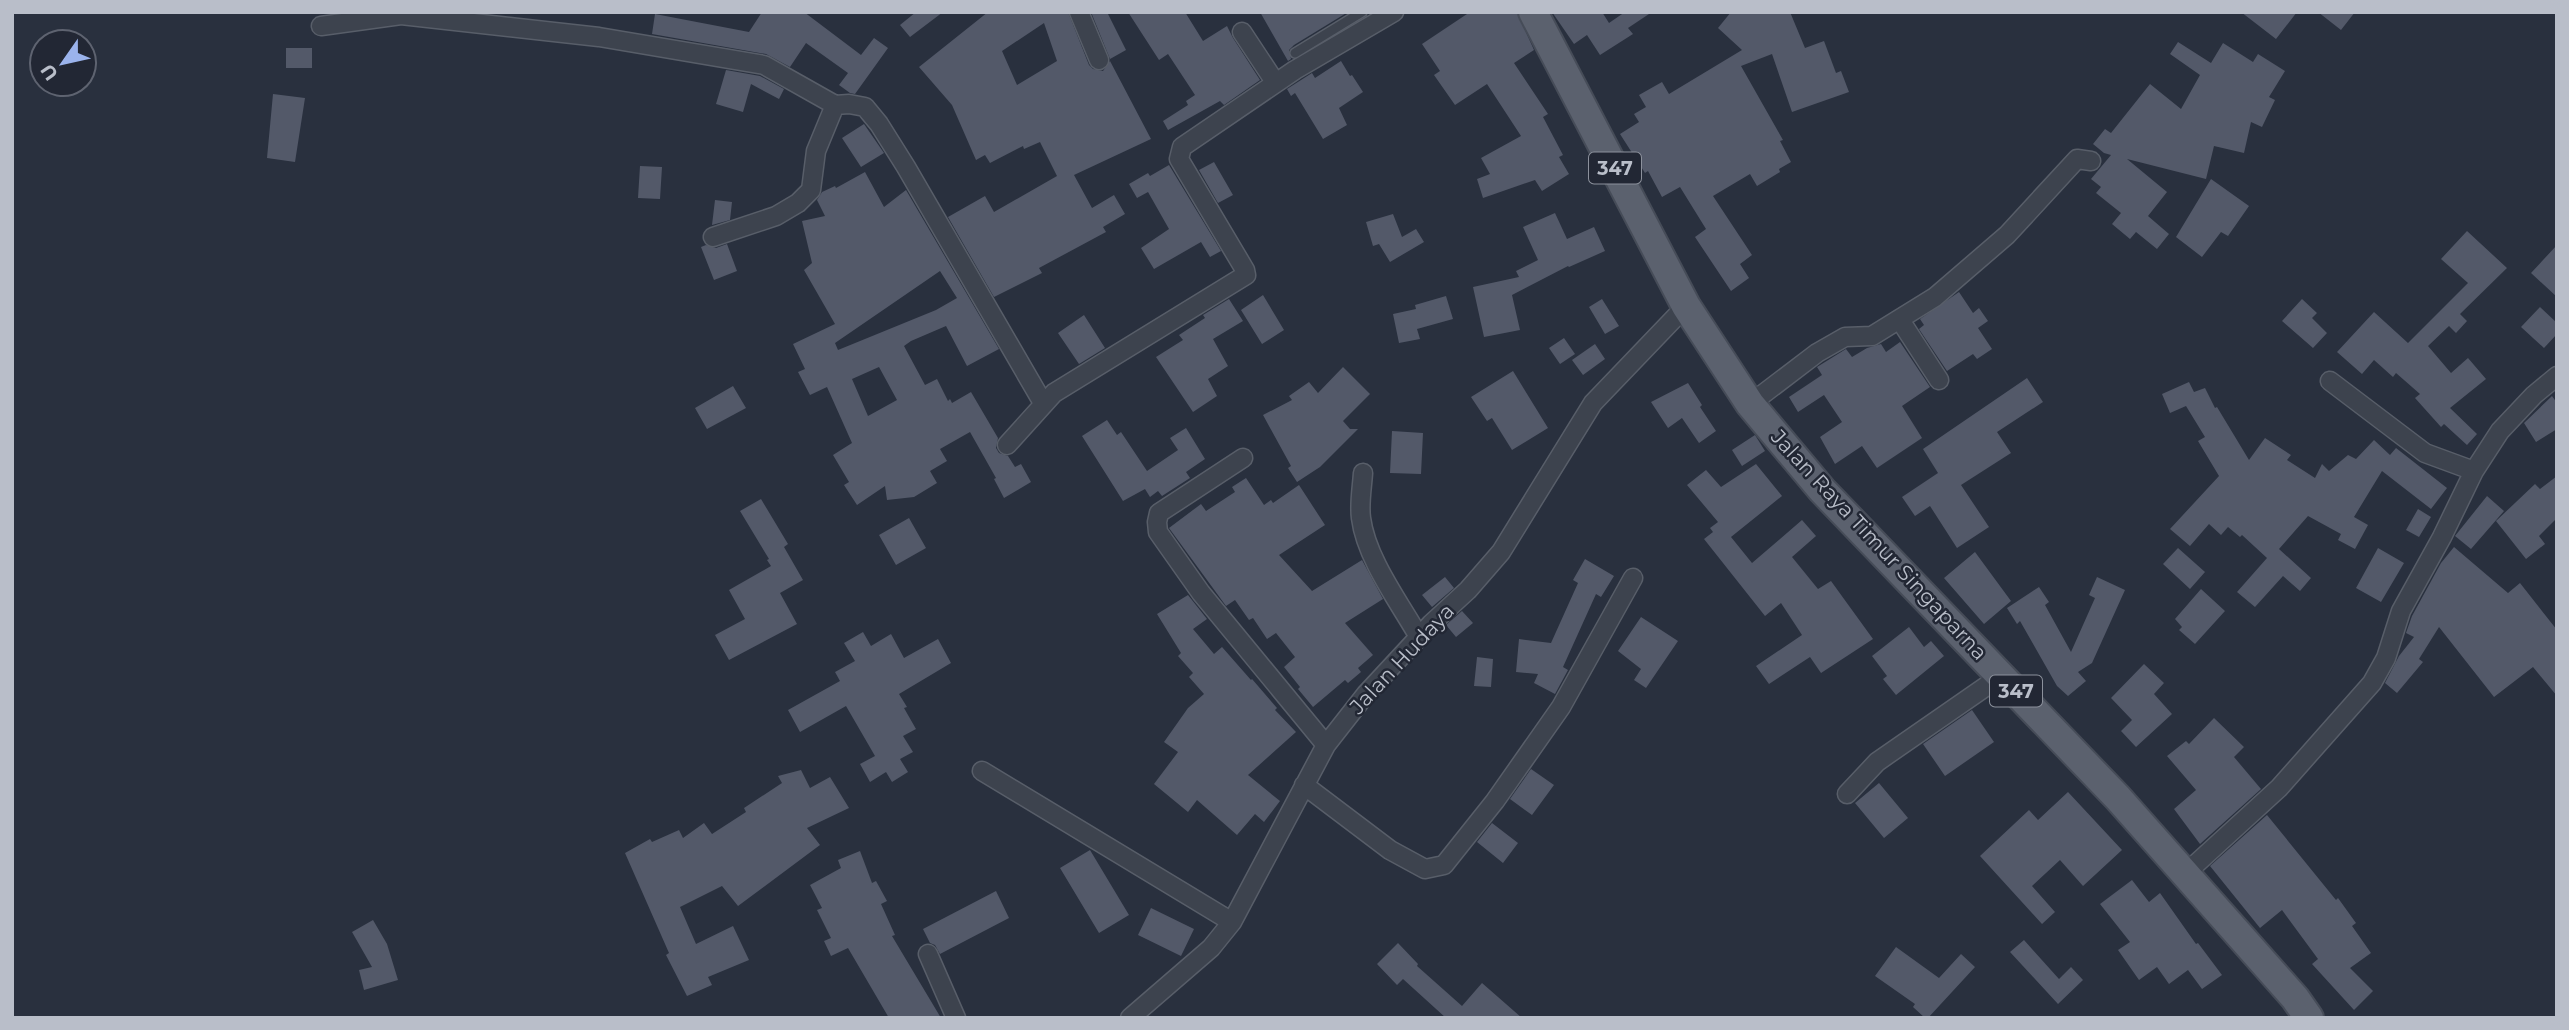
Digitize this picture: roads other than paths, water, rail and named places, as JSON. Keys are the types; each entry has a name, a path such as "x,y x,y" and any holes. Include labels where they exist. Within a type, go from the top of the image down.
{"main road":[{"name":"Jalan Raya Timur Singaparna","path":"1532,12 1692,315 1750,404 1822,490 2118,798 2295,998 2309,1018"}],"street":[{"path":"1079,12 1099,60"},
{"path":"1007,444 1054,393 1246,275 1179,159 1182,146 1275,82 1394,12"},
{"path":"321,26 401,15 599,37 764,65 835,105 865,107 879,124 1043,403"},
{"path":"1241,33 1275,82"},
{"path":"713,237 776,216 798,203 811,190 816,151 835,105"},
{"path":"1750,404 1817,353 1845,337 1872,336 1936,297 2007,235 2077,159 2091,161"},
{"name":"Jalan Hudaya","path":"1130,1018 1211,948 1231,922 1326,745 1366,694 1468,590 1501,552 1593,403 1692,315"},
{"path":"1900,320 1939,380"},
{"path":"2186,873 2278,789 2372,683 2386,658 2401,611 2442,537 2474,471 2500,431 2534,395 2557,376"},
{"path":"2330,381 2419,449 2474,471"},
{"path":"1243,458 1159,513 1158,532 1201,593 1326,745"},
{"path":"1363,473 1360,514 1370,552 1419,637"},
{"path":"1304,785 1390,850 1425,869 1444,865 1495,801 1561,706 1633,579"},
{"path":"1847,794 1877,762 2001,676"},
{"path":"982,771 1231,922"},
{"path":"928,954 956,1018"}],"lane":[{"path":"1295,53 1362,12"}]}
